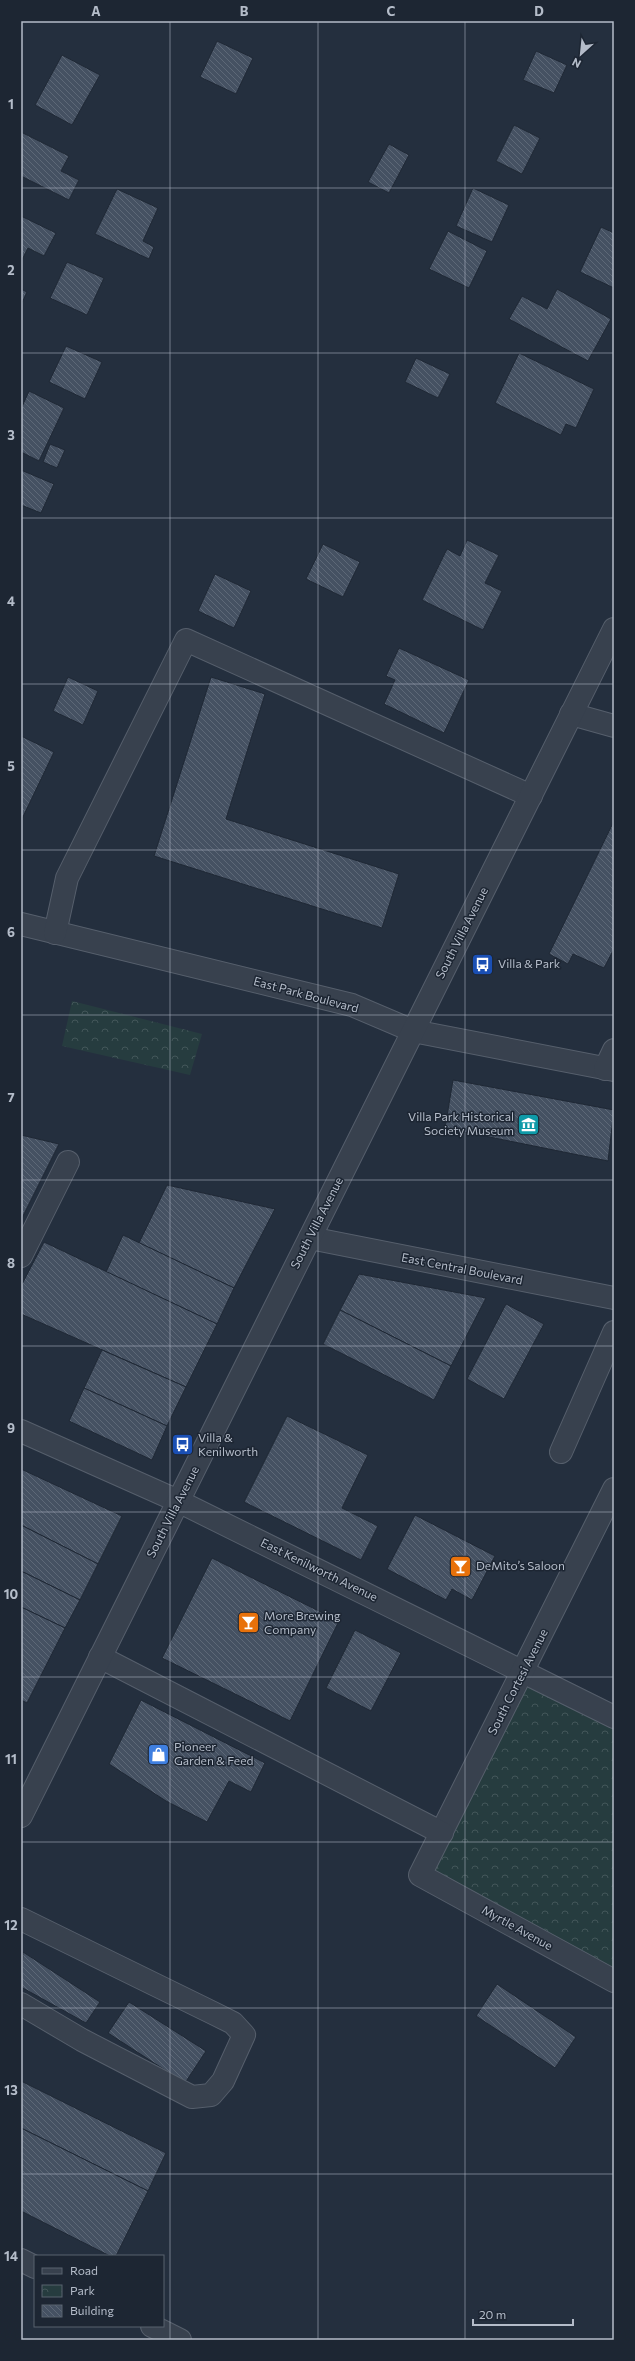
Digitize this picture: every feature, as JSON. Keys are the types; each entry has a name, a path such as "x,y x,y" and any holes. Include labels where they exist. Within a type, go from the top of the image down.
{"street":[{"name":"South Villa Avenue","path":"21,1816 614,629"},
{"path":"55,933 67,878 186,640 531,796"},
{"path":"572,714 614,726"},
{"name":"East Park Boulevard","path":"21,924 352,1005 413,1031 611,1063"},
{"path":"21,1256 68,1162"},
{"name":"East Central Boulevard","path":"310,1238 614,1298"},
{"path":"561,1452 614,1332"},
{"name":"East Kenilworth Avenue","path":"21,1431 178,1501 614,1717"},
{"name":"South Cortesi Avenue","path":"420,1875 614,1489"},
{"path":"100,1657 442,1833"},
{"name":"Myrtle Avenue","path":"420,1875 614,1981"},
{"path":"21,1919 233,2023 244,2036 223,2081 211,2095 192,2097 82,2040 21,2004"},
{"path":"21,2260 34,2266"},
{"path":"154,2327 180,2340"}],"green space":[{"path":"72,1001 202,1034 190,1075 62,1046"},
{"path":"529,1684 614,1727 614,1970 433,1871"}],"building":[{"path":"217,41 253,58 236,94 200,77"},
{"path":"536,51 567,65 554,93 523,80"},
{"path":"62,55 100,75 72,125 35,105"},
{"path":"514,125 540,138 522,174 496,161"},
{"path":"21,132 69,156 61,171 79,180 69,200 21,176"},
{"path":"389,144 409,155 389,193 368,182"},
{"path":"473,188 509,205 492,242 456,226"},
{"path":"117,189 158,208 143,241 154,247 149,259 95,234"},
{"path":"21,216 56,233 44,256 28,248 21,262"},
{"path":"601,227 614,233 614,288 580,272"},
{"path":"448,231 487,251 469,288 429,269"},
{"path":"67,262 104,278 87,315 50,298"},
{"path":"21,289 27,292 21,305"},
{"path":"557,289 611,319 588,361 509,319 522,296 547,309"},
{"path":"66,346 102,362 85,399 49,382"},
{"path":"519,353 594,389 576,428 566,424 561,435 495,403"},
{"path":"416,358 450,374 438,398 405,382"},
{"path":"29,391 64,408 39,461 21,452 21,409"},
{"path":"50,444 65,450 57,468 43,462"},
{"path":"21,470 54,484 41,513 21,505"},
{"path":"467,540 499,555 485,583 502,591 483,630 422,600 447,549 460,556"},
{"path":"323,544 360,562 343,597 306,579"},
{"path":"215,574 251,591 234,628 198,611"},
{"path":"399,648 469,680 444,733 384,704 395,680 386,676"},
{"path":"68,677 98,691 83,725 53,711"},
{"path":"211,677 265,694 226,819 399,874 382,928 154,856"},
{"path":"21,736 54,752 21,821"},
{"path":"614,821 614,949 604,968 573,954 568,964 549,954"},
{"name":"Villa Park Historical Society Museum","path":"453,1080 614,1110 608,1161 445,1128"},
{"path":"21,1135 59,1144 21,1220"},
{"path":"167,1185 275,1209 234,1288 139,1243"},
{"path":"123,1235 234,1288 217,1324 106,1272"},
{"path":"44,1242 217,1324 186,1387 21,1314 21,1286"},
{"path":"359,1274 486,1298 451,1366 340,1310"},
{"path":"506,1304 544,1324 504,1399 467,1379"},
{"path":"340,1310 451,1366 434,1400 323,1344"},
{"path":"102,1350 186,1387 167,1426 84,1388"},
{"path":"84,1388 167,1426 152,1460 69,1421"},
{"path":"287,1416 368,1455 342,1508 378,1526 361,1560 244,1502"},
{"path":"21,1469 122,1516 98,1564 21,1525"},
{"path":"415,1515 495,1556 472,1600 452,1589 446,1600 387,1569"},
{"path":"21,1525 98,1564 80,1600 21,1571"},
{"path":"212,1558 339,1621 290,1721 162,1658"},
{"path":"21,1571 80,1600 65,1628 21,1607"},
{"path":"21,1607 65,1628 27,1703 21,1700"},
{"path":"355,1630 401,1653 371,1711 326,1688"},
{"path":"141,1700 265,1763 251,1792 229,1781 207,1822 166,1801 109,1764"},
{"path":"23,1952 100,2002 86,2023 21,1987"},
{"path":"497,1984 576,2037 555,2068 476,2016"},
{"path":"129,2002 206,2051 185,2083 108,2033"},
{"path":"21,2081 166,2153 148,2191 21,2128"},
{"path":"21,2128 148,2191 116,2255 108,2255 21,2211"}],"place":[{"name":"Villa & Park","path":"483,964"},
{"name":"Villa Park Historical Society Museum","path":"529,1124"},
{"name":"Villa & Kenilworth","path":"182,1445"},
{"name":"DeMito’s Saloon","path":"460,1566"},
{"name":"More Brewing Company","path":"249,1623"},
{"name":"Pioneer Garden & Feed","path":"159,1754"}]}
